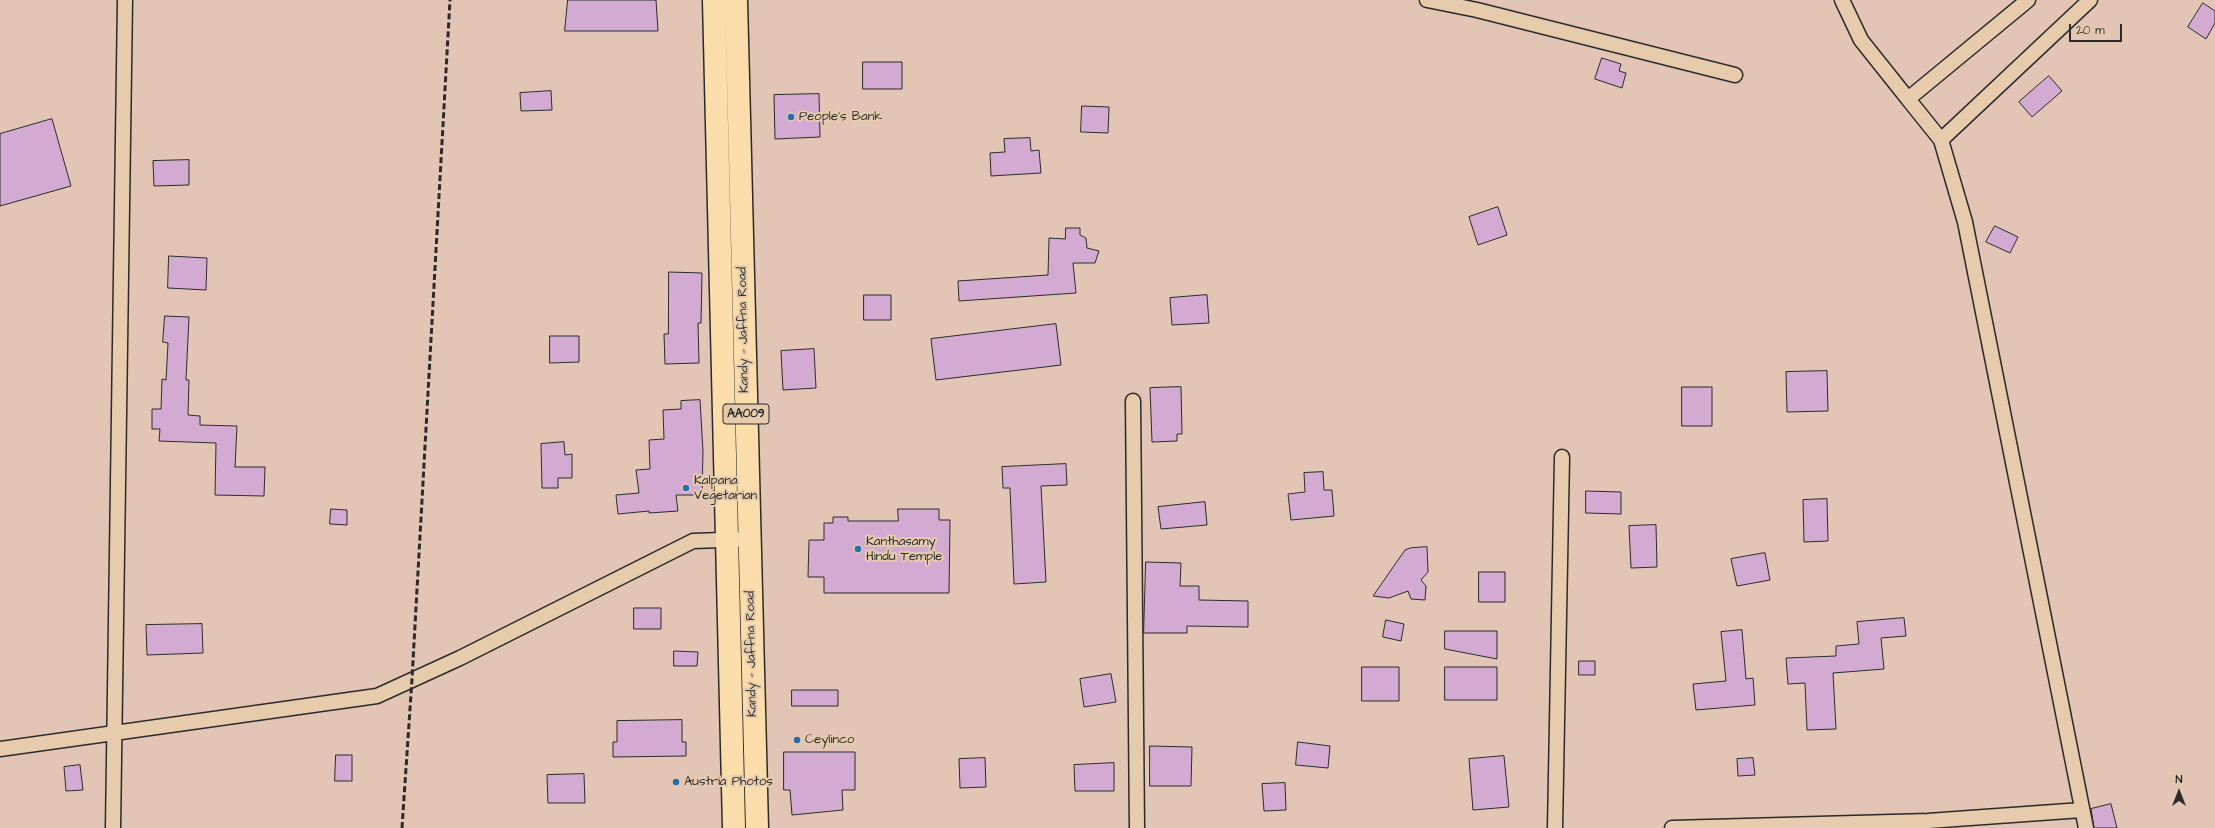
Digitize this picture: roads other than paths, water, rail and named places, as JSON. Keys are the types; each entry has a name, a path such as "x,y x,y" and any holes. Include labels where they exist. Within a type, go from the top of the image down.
{"highway":[{"name":"Kandy - Jaffna Road","path":"714,0 734,828"},
{"name":"Kandy - Jaffna Road","path":"736,0 757,828"}],"street":[{"path":"113,828 125,0"},
{"path":"1427,0 1477,10 1735,75"},
{"path":"1842,0 1861,40 1941,140 1965,222 2086,828"},
{"path":"1908,99 2028,0"},
{"path":"1941,140 2090,0"},
{"path":"1133,401 1137,828"},
{"path":"1555,828 1562,458"},
{"path":"0,749 377,696 460,658 693,541 750,539"},
{"path":"1672,828 1928,821 2082,810"}],"railway":[{"path":"402,828 412,679 450,0"}],"place":[{"name":"People's Bank","path":"791,117"},
{"name":"Kalpana Vegetarian","path":"686,488"},
{"name":"Kanthasamy Hindu Temple","path":"858,549"},
{"name":"Ceylinco","path":"797,740"},
{"name":"Austria Photos","path":"676,782"}]}
